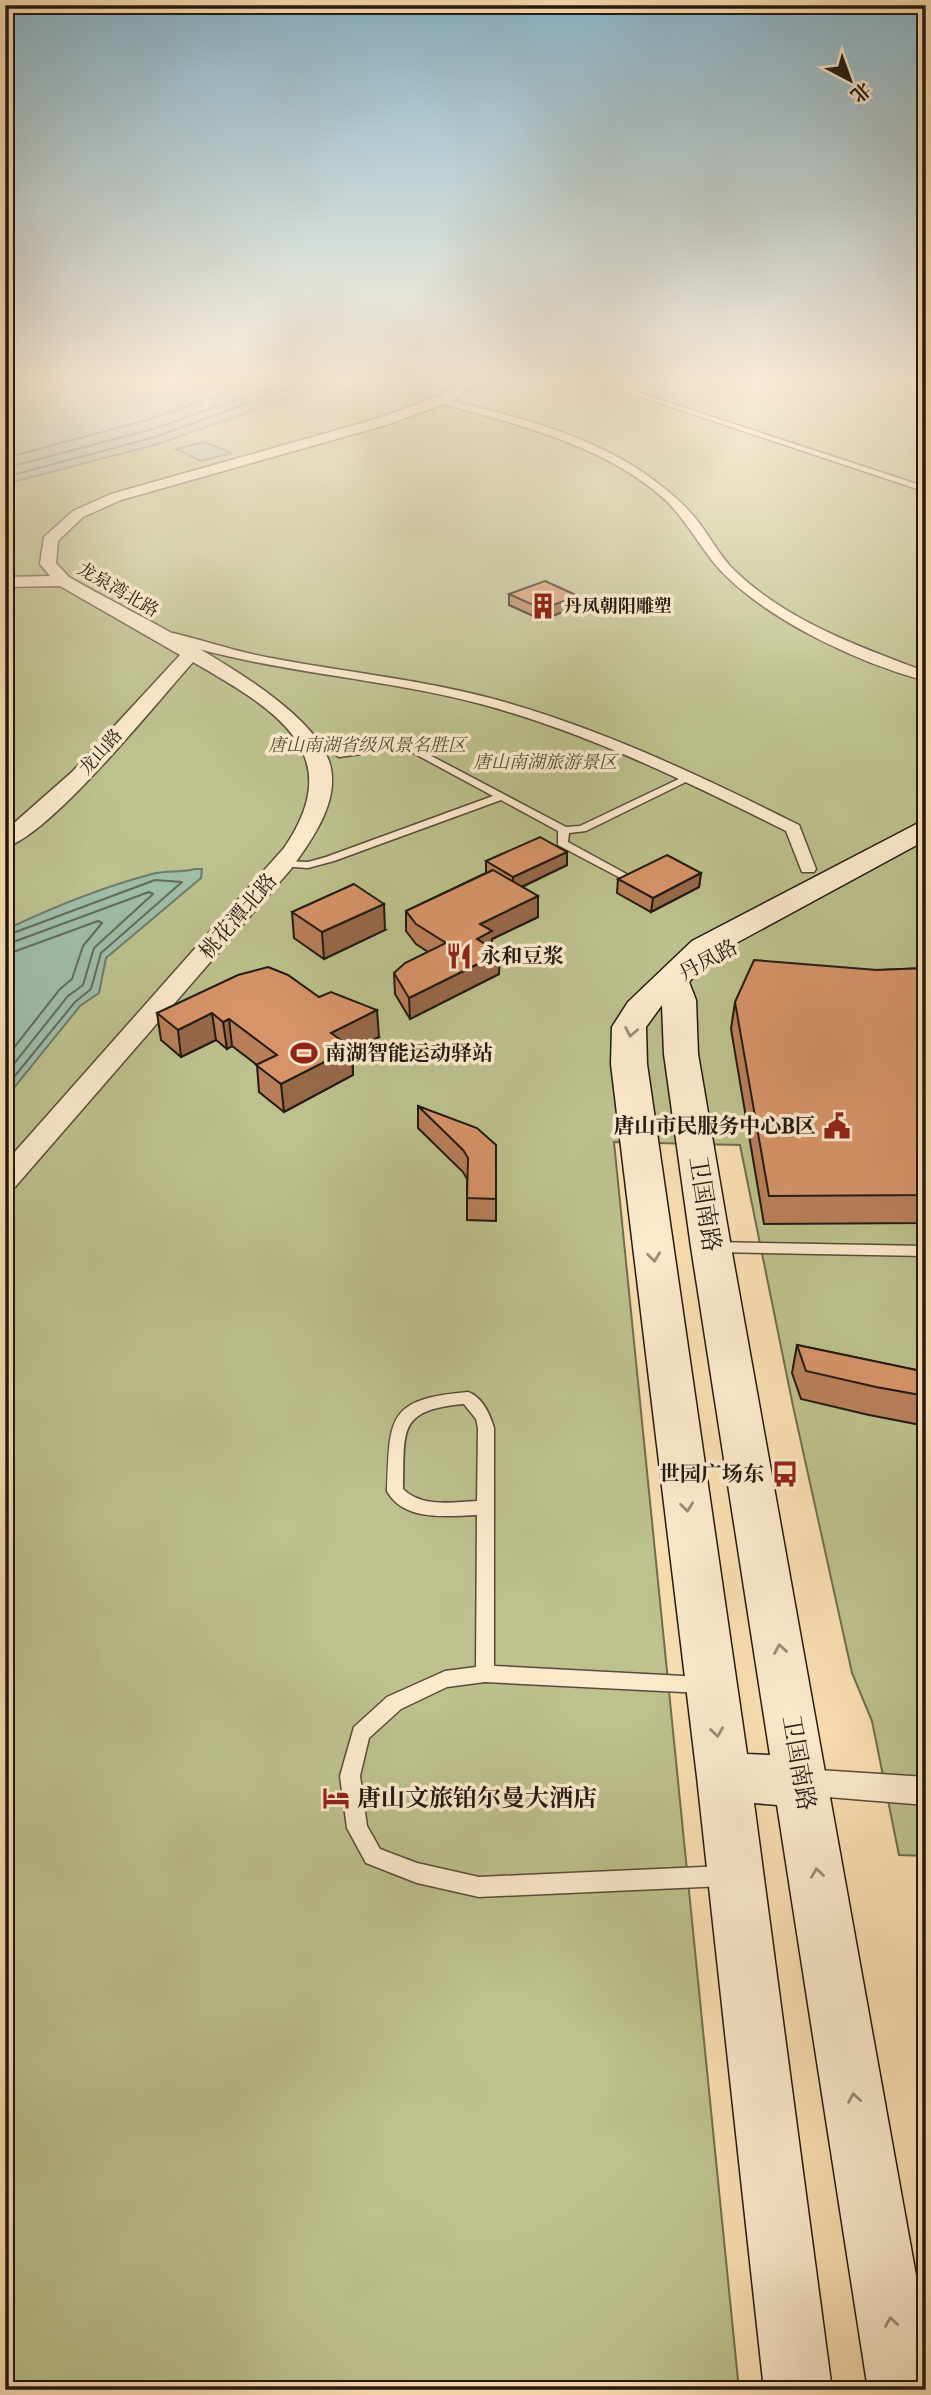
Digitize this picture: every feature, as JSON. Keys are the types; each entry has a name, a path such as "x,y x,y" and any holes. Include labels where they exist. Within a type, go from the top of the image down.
{"main road":[{"name":"丹凤路","path":"672,981 703,948 926,828"},
{"name":"丹凤路","path":"672,981 926,843"},
{"name":"卫国南路","path":"672,981 679,1000 681,1054 711,1247 803,1782 902,2390"},
{"path":"672,981 645,1002 629,1027 629,1064 724,1777 798,2390"},
{"path":"724,1777 803,1782"}],"street":[{"name":"龙泉湾北路","path":"125,495 93,506 56,531 47,550 48,564 63,581 190,655"},
{"path":"664,495 690,518 715,557 767,603 820,634 926,677"},
{"path":"5,581 48,564"},
{"path":"5,581 63,581"},
{"path":"173,637 210,650 257,661 439,690 594,736 691,777 793,828 808,869"},
{"name":"龙山路","path":"5,841 38,817 68,788 190,655"},
{"name":"桃花潭北路","path":"5,1181 283,864 303,838 317,809 319,761 296,726 278,709 190,655"},
{"path":"803,1782 926,1791"}],"lane":[{"path":"339,754 405,746 565,830 582,829 691,777"},
{"path":"283,864 308,865 330,859 503,796"},
{"path":"565,830 562,843 628,879"},
{"path":"711,1247 926,1251"},
{"path":"484,1508 416,1507 401,1499 395,1491 400,1425 409,1415 435,1401 468,1398 477,1407 486,1428 485,1674"},
{"path":"711,1685 485,1674 444,1679 394,1703 361,1733 350,1776 357,1828 373,1856 416,1873 479,1887 736,1875"}],"green space":[{"name":"唐山南湖省级风景名胜区","path":"5,495 926,495 926,1856 899,1855 872,1721 852,1673 793,1406 740,1145 614,1142 739,2390 5,2390"}],"water":[{"path":"202,869 201,878 106,958 99,993 80,1006 5,1099 5,930 115,885 157,873"}],"building":[{"path":"545,581 578,596 542,609 509,594"},
{"path":"540,837 567,852 513,877 486,861"},
{"path":"667,855 701,873 653,898 618,879"},
{"path":"493,870 538,896 480,924 492,931 477,939 500,953 409,998 394,973 405,963 446,943 416,924 406,911"},
{"path":"354,884 384,904 322,932 292,912"},
{"name":"唐山市民服务中心B区","path":"754,960 877,970 926,968 926,1195 769,1196 735,1002"},
{"path":"268,967 288,975 319,997 331,992 377,1010 331,1033 352,1048 281,1084 256,1065 277,1055 229,1019 223,1022 212,1013 178,1030 157,1013 238,975"},
{"path":"418,1106 477,1128 496,1145 496,1199 467,1198 468,1158"},
{"path":"797,1345 926,1372 926,1396 806,1371"}],"place":[{"name":"丹凤朝阳雕塑","path":"543,606"},
{"name":"永和豆浆","path":"459,956"},
{"name":"南湖智能运动驿站","path":"304,1053"},
{"name":"唐山市民服务中心B区","path":"837,1126"},
{"name":"世园广场东","path":"785,1474"},
{"name":"唐山文旅铂尔曼大酒店","path":"336,1798"}],"park label":[{"name":"唐山南湖旅游景区","path":"545,762"}]}
